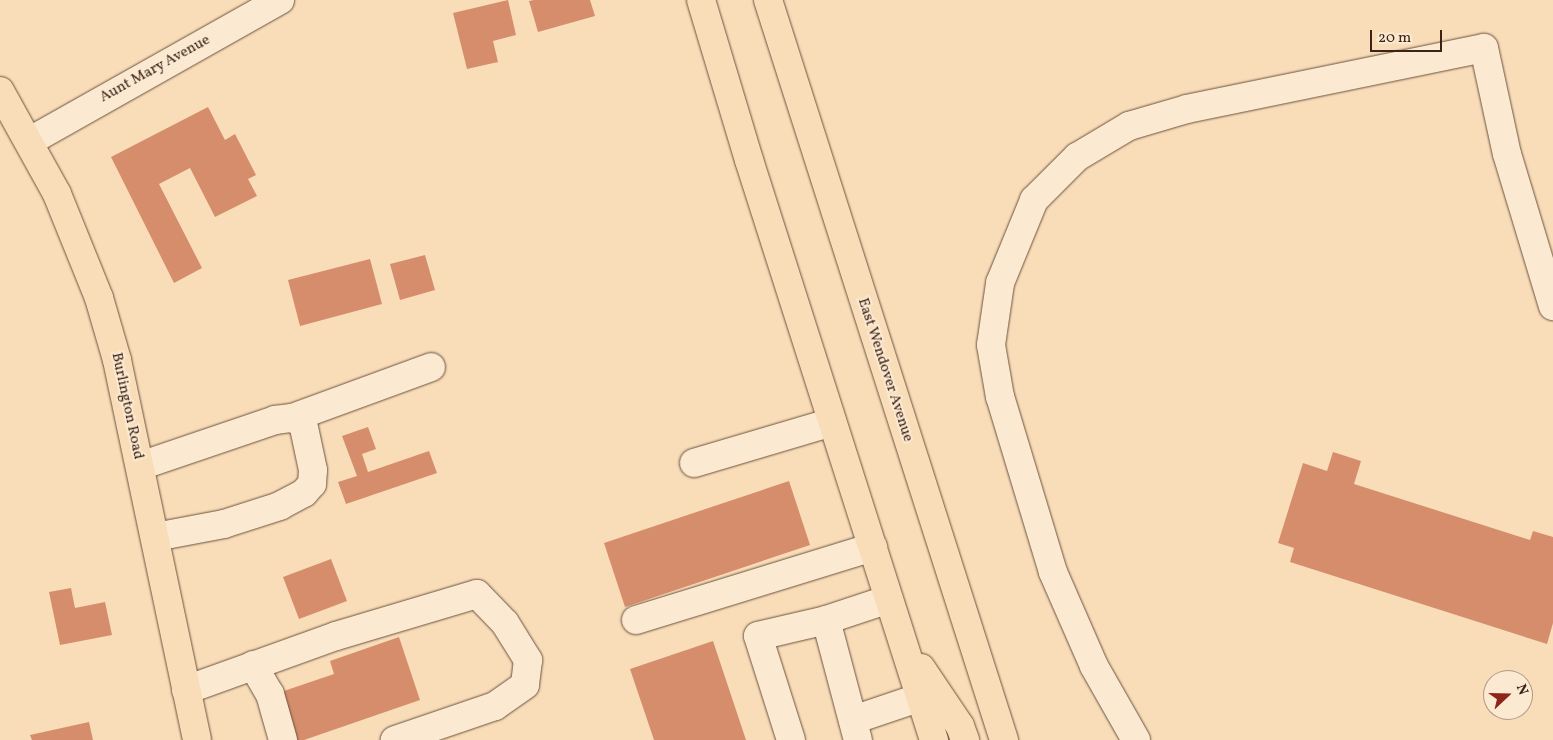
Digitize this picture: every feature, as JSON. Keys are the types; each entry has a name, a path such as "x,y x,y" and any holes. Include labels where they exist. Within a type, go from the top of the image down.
{"main road":[{"path":"701,0 832,422 934,740"},
{"name":"East Wendover Avenue","path":"768,0 1004,740"},
{"name":"Burlington Road","path":"0,91 30,141 57,194 100,298 117,360 197,740"},
{"path":"903,642 960,726 965,740"}],"street":[{"name":"Aunt Mary Avenue","path":"30,141 280,0"},
{"path":"1136,740 1094,666 1053,572 1000,397 990,345 1000,283 1034,200 1077,157 1129,126 1187,109 1484,48 1507,154 1553,306"},
{"path":"140,466 276,420 292,418 431,367"},
{"path":"155,538 224,524 280,506 304,493 312,484 313,470 302,423 292,418"},
{"path":"694,463 832,422"},
{"path":"636,620 872,547"},
{"path":"186,690 336,636 477,594 505,623 528,660 525,685 495,706 395,740"},
{"path":"791,740 758,636 826,620 889,599"},
{"path":"826,620 856,730 920,696"},
{"path":"253,665 270,694 283,740"}],"building":[{"path":"508,0 516,35 493,41 498,62 467,69 453,13"},
{"path":"590,0 595,16 538,32 529,1"},
{"path":"208,107 225,140 235,134 256,175 248,179 257,196 215,217 190,168 159,184 202,268 174,283 111,157"},
{"path":"425,255 435,290 400,300 390,264"},
{"path":"370,259 382,304 300,326 288,280"},
{"path":"368,427 376,449 362,454 368,472 429,451 437,473 346,504 338,482 357,476 342,436"},
{"path":"1333,452 1361,461 1354,484 1530,540 1533,531 1553,537 1553,623 1547,644 1290,562 1294,548 1278,543 1303,463 1327,471"},
{"path":"789,481 810,545 625,607 604,543"},
{"path":"331,559 347,601 299,619 283,577"},
{"path":"71,588 75,608 105,602 112,635 60,645 49,592"},
{"path":"399,637 420,700 304,740 294,740 278,693 334,674 330,661"},
{"path":"713,641 746,740 654,740 630,669"},
{"path":"89,722 93,740 32,740 30,735"}]}
